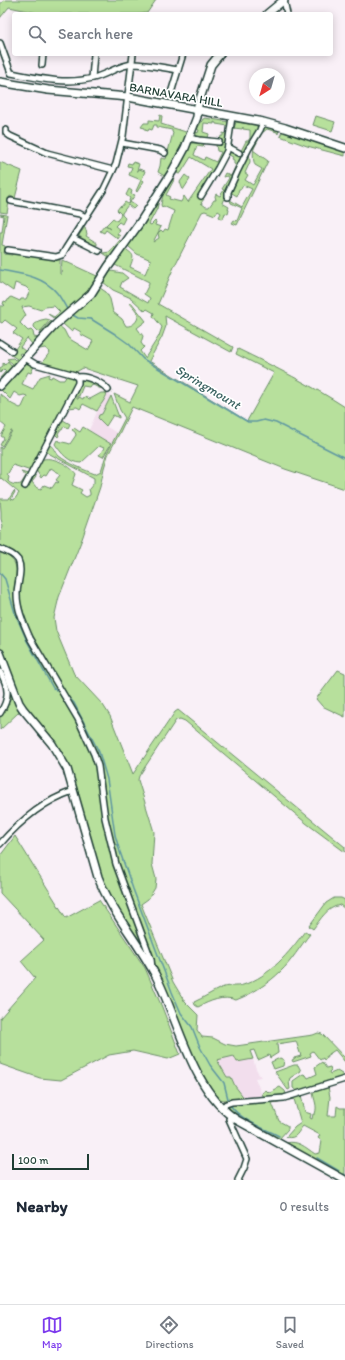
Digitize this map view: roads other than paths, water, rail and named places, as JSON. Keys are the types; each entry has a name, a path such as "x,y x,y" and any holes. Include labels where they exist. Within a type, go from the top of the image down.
{"street":[{"path":"269,12 284,0 287,12"},
{"path":"0,42 11,73 62,81 92,78 132,64 150,65 178,70"},
{"path":"42,65 43,56"},
{"path":"92,78 94,56"},
{"path":"8,250 60,257 73,238 104,189 113,170 122,142 133,56"},
{"path":"171,93 182,56"},
{"path":"0,385 56,324 87,298 94,290 105,271 167,182 176,167 189,138 197,117 198,105 211,65 218,56"},
{"name":"BARNAVARA HILL","path":"0,82 48,90 128,97 263,122 345,148"},
{"path":"201,196 218,168 228,147 232,117"},
{"path":"228,197 228,192 232,181 263,122"},
{"path":"6,130 6,133 10,136 47,154 113,170"},
{"path":"189,138 219,142"},
{"path":"122,142 160,150 165,153"},
{"path":"228,147 239,152"},
{"path":"45,160 47,154"},
{"path":"11,200 80,214 86,217"},
{"path":"73,238 99,251"},
{"path":"0,343 12,351"},
{"path":"25,358 35,364 78,377 83,376 103,385 108,390"},
{"path":"25,486 78,383 78,377"},
{"path":"0,549 14,556 18,560 19,572 17,593 20,613 26,630 78,719 94,754 98,766 105,818 116,864 152,959 153,966 151,968"},
{"path":"0,653 19,703 52,744 67,769 103,890 116,913 139,946 160,985 193,1062 212,1097 231,1116 345,1180"},
{"path":"0,672 7,688 7,697 5,705 0,713"},
{"path":"0,844 28,815 73,791"},
{"path":"222,1108 226,1104 232,1102 290,1096 345,1079"},
{"path":"231,1116 229,1118 247,1159 238,1180"}],"waterway":[{"name":"Springmount","path":"0,270 38,279 45,283 57,293 67,309"},
{"name":"Springmount","path":"71,314 78,318 91,319 129,344 143,359 248,422 264,420 276,423 345,458"},
{"path":"0,573 5,579 15,613 27,641 53,688 60,693"},
{"path":"67,696 74,703 99,752 107,779 115,835 120,852 172,992 181,1013 192,1027 200,1047 210,1065 224,1083 228,1099"},
{"path":"231,1106 246,1119 279,1136"},
{"path":"317,1158 339,1171"}]}
